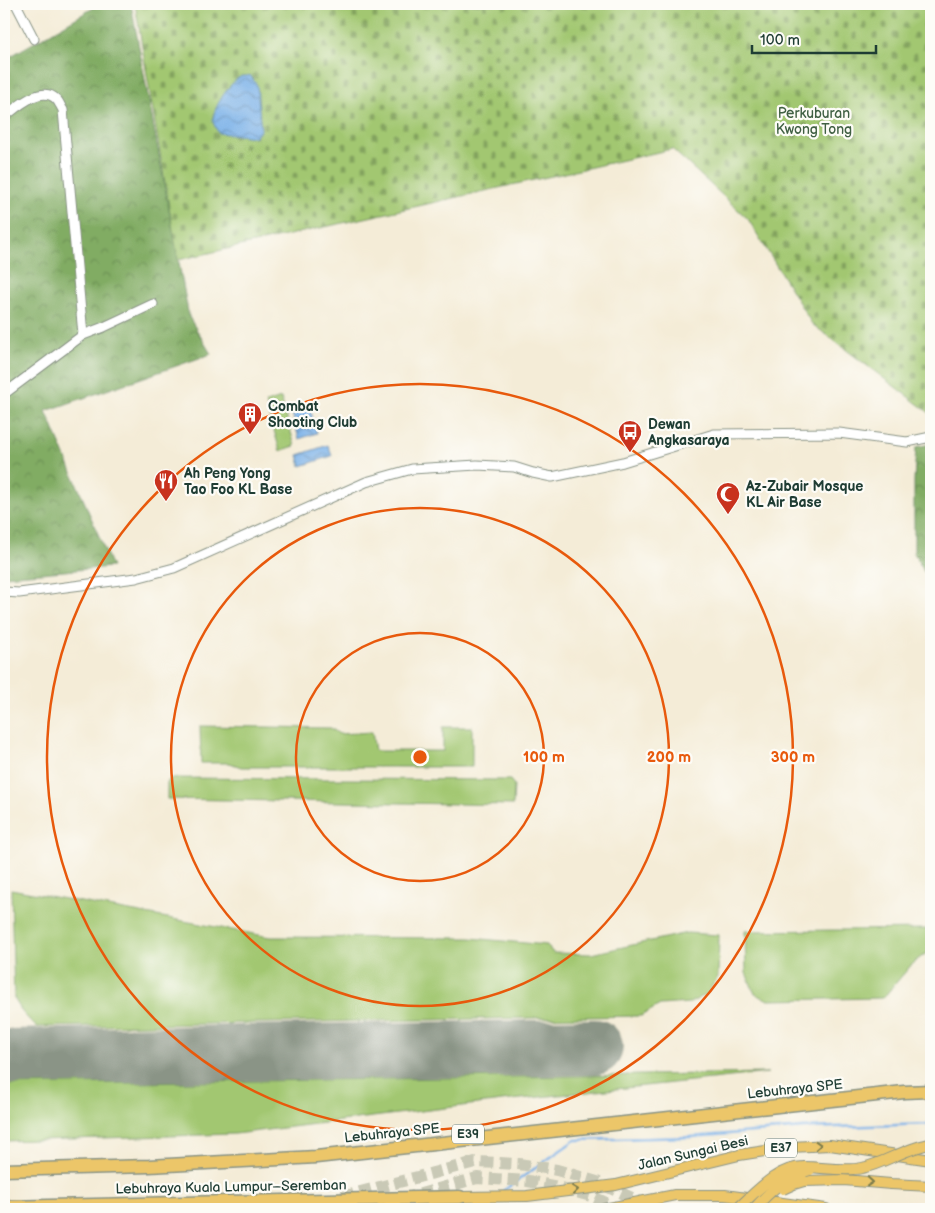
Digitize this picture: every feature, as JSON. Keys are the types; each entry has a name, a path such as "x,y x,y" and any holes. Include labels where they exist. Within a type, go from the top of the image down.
{"highway":[{"name":"Lebuhraya SPE","path":"4,1164 148,1160 316,1150 931,1085"},
{"name":"Lebuhraya SPE","path":"4,1170 149,1166 316,1157 904,1092 931,1091"},
{"name":"Lebuhraya Kuala Lumpur–Seremban","path":"4,1207 460,1198"}],"main road":[{"path":"738,1209 763,1185 780,1173 794,1167 862,1168 922,1145 931,1144"},
{"name":"Jalan Sungai Besi","path":"460,1198 526,1196 616,1185 739,1155 791,1147 830,1145 931,1160"},
{"path":"755,1209 772,1192 793,1176 819,1168"},
{"path":"755,1209 785,1188 804,1181 844,1180 931,1186"},
{"path":"604,1209 675,1195 725,1195 826,1209"}],"street":[{"path":"16,4 34,38"},
{"path":"4,117 22,102 42,94 51,95 63,110 83,335"},
{"path":"4,394 83,335 153,304"},
{"path":"4,592 19,592 136,578 174,568 366,482 412,469 477,465 514,467 552,477 623,462 714,434 839,433 907,442 931,437"}],"green space":[{"path":"100,4 131,4 189,317 211,354 46,411 112,567 4,576 4,60"},
{"name":"Perkuburan Kwong Tong","path":"135,4 931,4 931,414 812,324 748,219 672,149 178,260"},
{"path":"281,398 295,446 280,451 266,403"},
{"path":"931,444 931,572 924,572 914,553 914,480 916,447"},
{"path":"200,726 331,728 339,734 372,732 375,751 443,751 443,727 472,727 472,767 241,767 230,763 201,763"},
{"path":"172,778 510,780 514,785 513,805 167,799 167,782"},
{"path":"11,889 270,937 470,938 547,945 553,953 591,954 687,933 719,935 718,977 707,994 690,1003 660,1005 641,1016 36,1027 22,1012 14,998"},
{"path":"931,929 931,950 913,963 883,998 769,1000 755,994 746,973 745,931"},
{"path":"768,1073 502,1101 235,1134 4,1141 4,1085"}],"water":[{"path":"250,75 257,85 261,130 255,137 218,133 213,117 218,103 233,83 242,76"},
{"path":"309,405 317,433 299,439 291,410"},
{"path":"328,445 332,456 301,466 298,455"}],"waterway":[{"path":"500,1193 575,1140 691,1137 803,1128 931,1124"},
{"path":"477,1209 490,1201"}],"runway":[{"path":"4,1057 595,1047"}],"tunnel":[{"path":"342,1197 475,1162 519,1164 557,1170 597,1182 653,1209"},
{"path":"368,1209 477,1178 528,1181 558,1187 591,1196 619,1209"},
{"path":"274,1209 300,1209 323,1203"}],"place":[{"name":"Combat Shooting Club","path":"250,435"},
{"name":"Dewan Angkasaraya","path":"630,453"},
{"name":"Ah Peng Yong Tao Foo KL Base","path":"166,502"},
{"name":"Az-Zubair Mosque KL Air Base","path":"728,515"}]}
